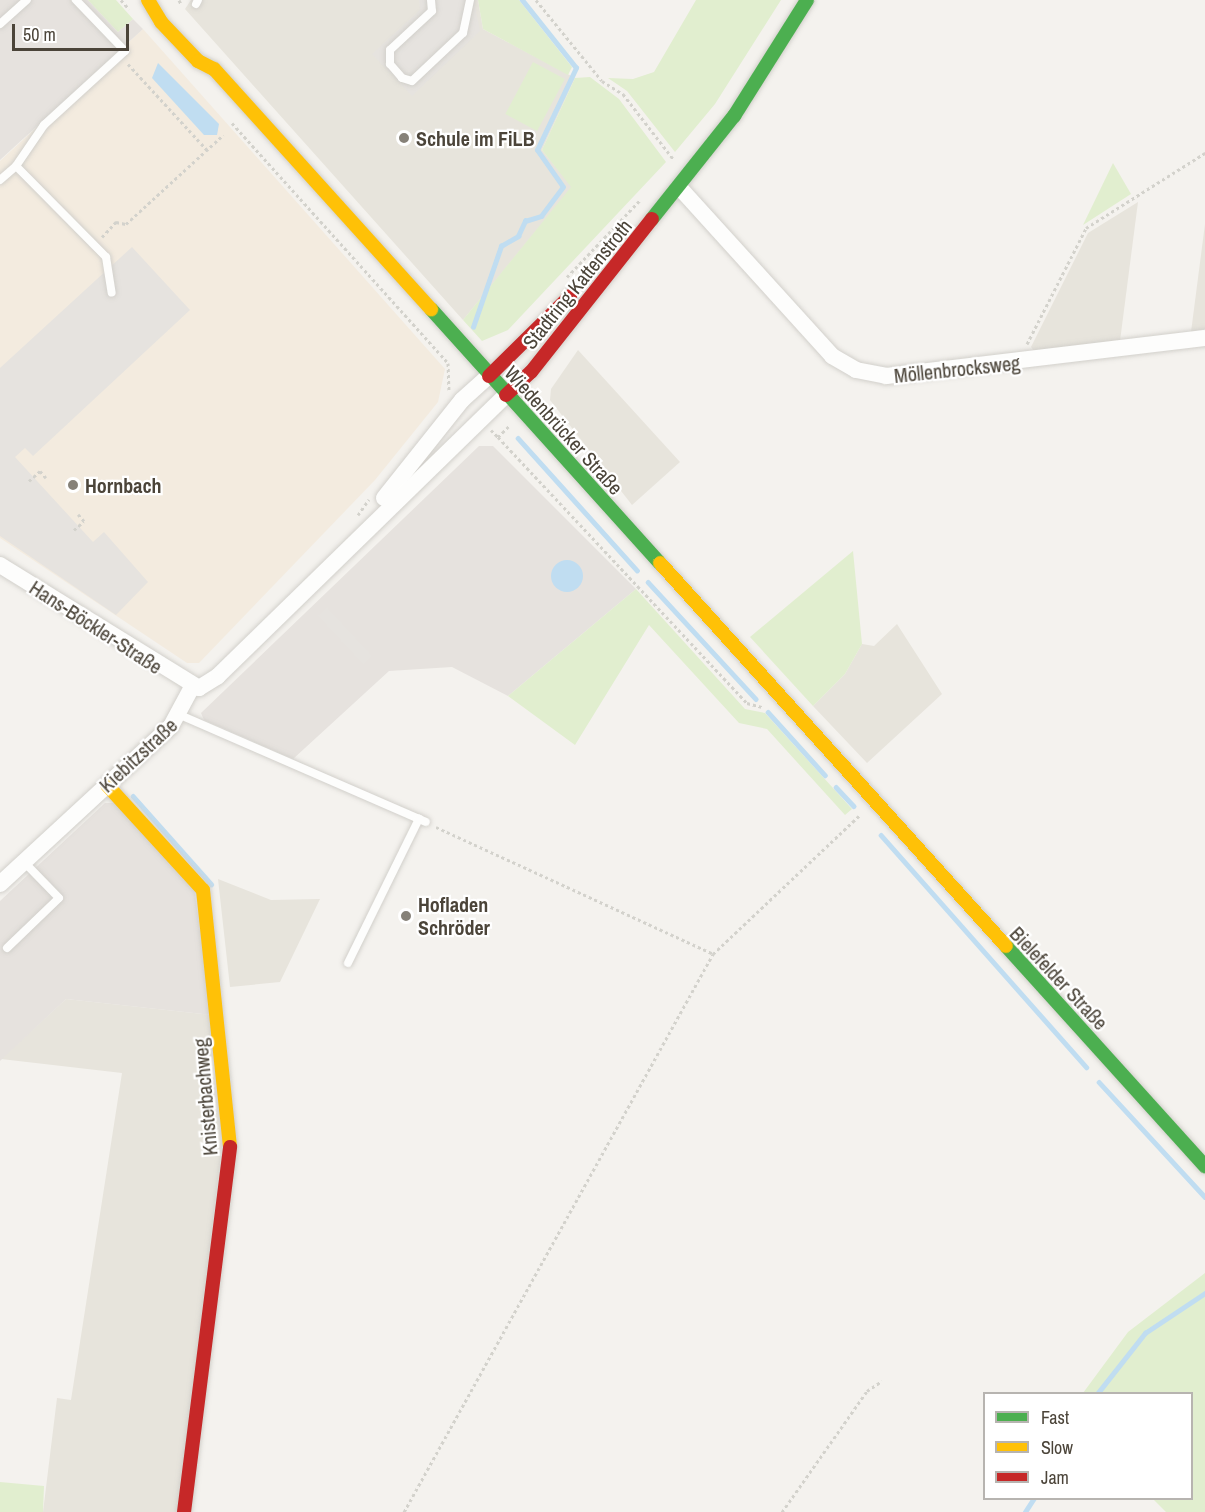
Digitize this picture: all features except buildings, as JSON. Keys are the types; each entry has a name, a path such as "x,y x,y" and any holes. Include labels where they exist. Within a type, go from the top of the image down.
{"main road":[{"name":"Wiedenbrücker Straße","path":"148,0 198,61 214,69 506,395 774,701 887,815"},
{"name":"Wiedenbrücker Straße","path":"161,0 208,51 214,69"},
{"name":"Stadtring Kattenstroth","path":"506,395 531,372 677,191 734,116 807,0"},
{"name":"Stadtring Kattenstroth","path":"489,376 677,191"},
{"name":"Knisterbachweg","path":"107,785 203,890 228,1118 230,1166 184,1512"},
{"name":"Bielefelder Straße","path":"887,815 1205,1166"}],"street":[{"name":"Möllenbrocksweg","path":"677,191 832,356 856,370 886,376 1022,362 1205,338"},
{"path":"343,549 462,400 489,376"},
{"path":"192,687 218,676 343,549 506,395"},
{"name":"Hans-Böckler-Straße","path":"0,565 192,687"},
{"name":"Kiebitzstraße","path":"0,884 180,715 192,687"}],"lane":[{"path":"0,24 27,0"},
{"path":"0,180 16,166 44,125 119,54 125,51 76,0"},
{"path":"431,0 432,11 390,50 390,64 402,78 412,81 463,33 470,0"},
{"path":"16,166 106,257 112,293"},
{"path":"180,715 422,820 348,963"},
{"path":"7,948 59,898 24,861"}],"path":[{"path":"121,0 135,16"},
{"path":"176,8 178,0"},
{"path":"536,0 676,162 668,171"},
{"path":"119,54 207,150"},
{"path":"227,118 448,363 451,378 446,397"},
{"path":"94,244 116,222 126,224 223,135"},
{"path":"1022,362 1086,228 1205,153"},
{"path":"561,284 643,197"},
{"path":"451,378 459,370"},
{"path":"498,437 511,424"},
{"path":"489,428 747,704 774,701"},
{"path":"29,481 40,471 46,478"},
{"path":"352,522 375,491"},
{"path":"74,530 84,521 78,514"},
{"path":"404,1512 713,954 874,801"},
{"path":"422,820 713,954"},
{"path":"782,1512 867,1391 882,1381"}],"shaded area":[{"path":"0,0 88,0 118,32 133,19 143,29 0,160"},
{"path":"191,0 478,0 483,29 575,78 542,150 572,187 463,320 185,9"},
{"path":"419,0 474,0 480,31 412,96 372,54 420,10"},
{"path":"143,29 445,369 438,402 375,480 199,663 187,663 0,538 0,161"},
{"path":"1138,202 1120,341 1035,352 1031,347 1088,233"},
{"path":"1205,224 1205,329 1191,332"},
{"path":"132,247 190,310 33,456 25,448 15,457 93,542 104,532 148,582 116,615 0,536 0,368"},
{"path":"578,350 680,462 632,505 550,400 551,389"},
{"path":"479,446 493,446 636,589 508,696 452,667 389,671 293,759 204,720 201,713"},
{"path":"327,607 373,656 363,665 317,616"},
{"path":"897,624 942,694 867,763 813,706 845,674 862,644 874,646"},
{"path":"105,803 118,803 193,881 212,1015 66,999 0,1061 0,901"},
{"path":"218,879 271,900 320,899 280,982 230,987"},
{"path":"66,999 212,1015 224,1129 178,1512 43,1512 57,1398 71,1400 122,1073 1,1059"}],"green space":[{"path":"88,0 116,0 133,19 118,32"},
{"path":"478,0 519,0 572,67 568,75 483,29"},
{"path":"696,0 781,0 715,104 675,152 627,91 608,78 633,79 654,72"},
{"path":"533,62 565,79 537,131 505,114"},
{"path":"590,77 619,99 666,162 508,330 482,341 463,320 571,187 542,150 575,78"},
{"path":"1113,163 1131,194 1083,225"},
{"path":"853,551 862,644 845,674 813,706 750,637"},
{"path":"636,589 745,709 765,713 852,809 845,815 767,729 739,723 649,625 575,745 508,696"},
{"path":"1205,1273 1205,1512 1166,1512 1154,1500 1193,1500 1193,1392 1084,1392 1128,1332"},
{"path":"0,1482 44,1486 43,1512 0,1512"}],"water":[{"path":"158,63 219,124 217,135 204,135 152,78"},
{"path":"567,560 578,565 583,576 578,587 567,592 556,587 551,576 556,565"}],"waterway":[{"path":"473,327 501,246 518,236 525,221 541,216 563,187 537,150 576,68 522,0"},
{"path":"518,438 637,570"},
{"path":"648,582 756,699"},
{"path":"768,712 825,775"},
{"path":"836,787 854,806"},
{"path":"133,796 211,884"},
{"path":"881,835 1086,1067"},
{"path":"1099,1082 1205,1197"},
{"path":"1099,1392 1145,1333 1205,1293"},
{"path":"1025,1512 1033,1500"}],"traffic: fast":[{"path":"652,219 734,116 807,0"},
{"path":"431,309 660,563"},
{"path":"1006,946 1205,1166"}],"traffic: slow":[{"path":"148,0 161,22 198,61 214,69 431,309"},
{"path":"660,563 1006,946"},
{"path":"107,785 203,890 230,1147"}],"traffic: jam":[{"path":"506,395 531,372 652,219"},
{"path":"489,376 570,296"},
{"path":"184,1512 230,1147"}],"place":[{"name":"Schule im FiLB","path":"404,138"},
{"name":"Hornbach","path":"73,485"},
{"name":"Hofladen Schröder","path":"406,916"}]}
